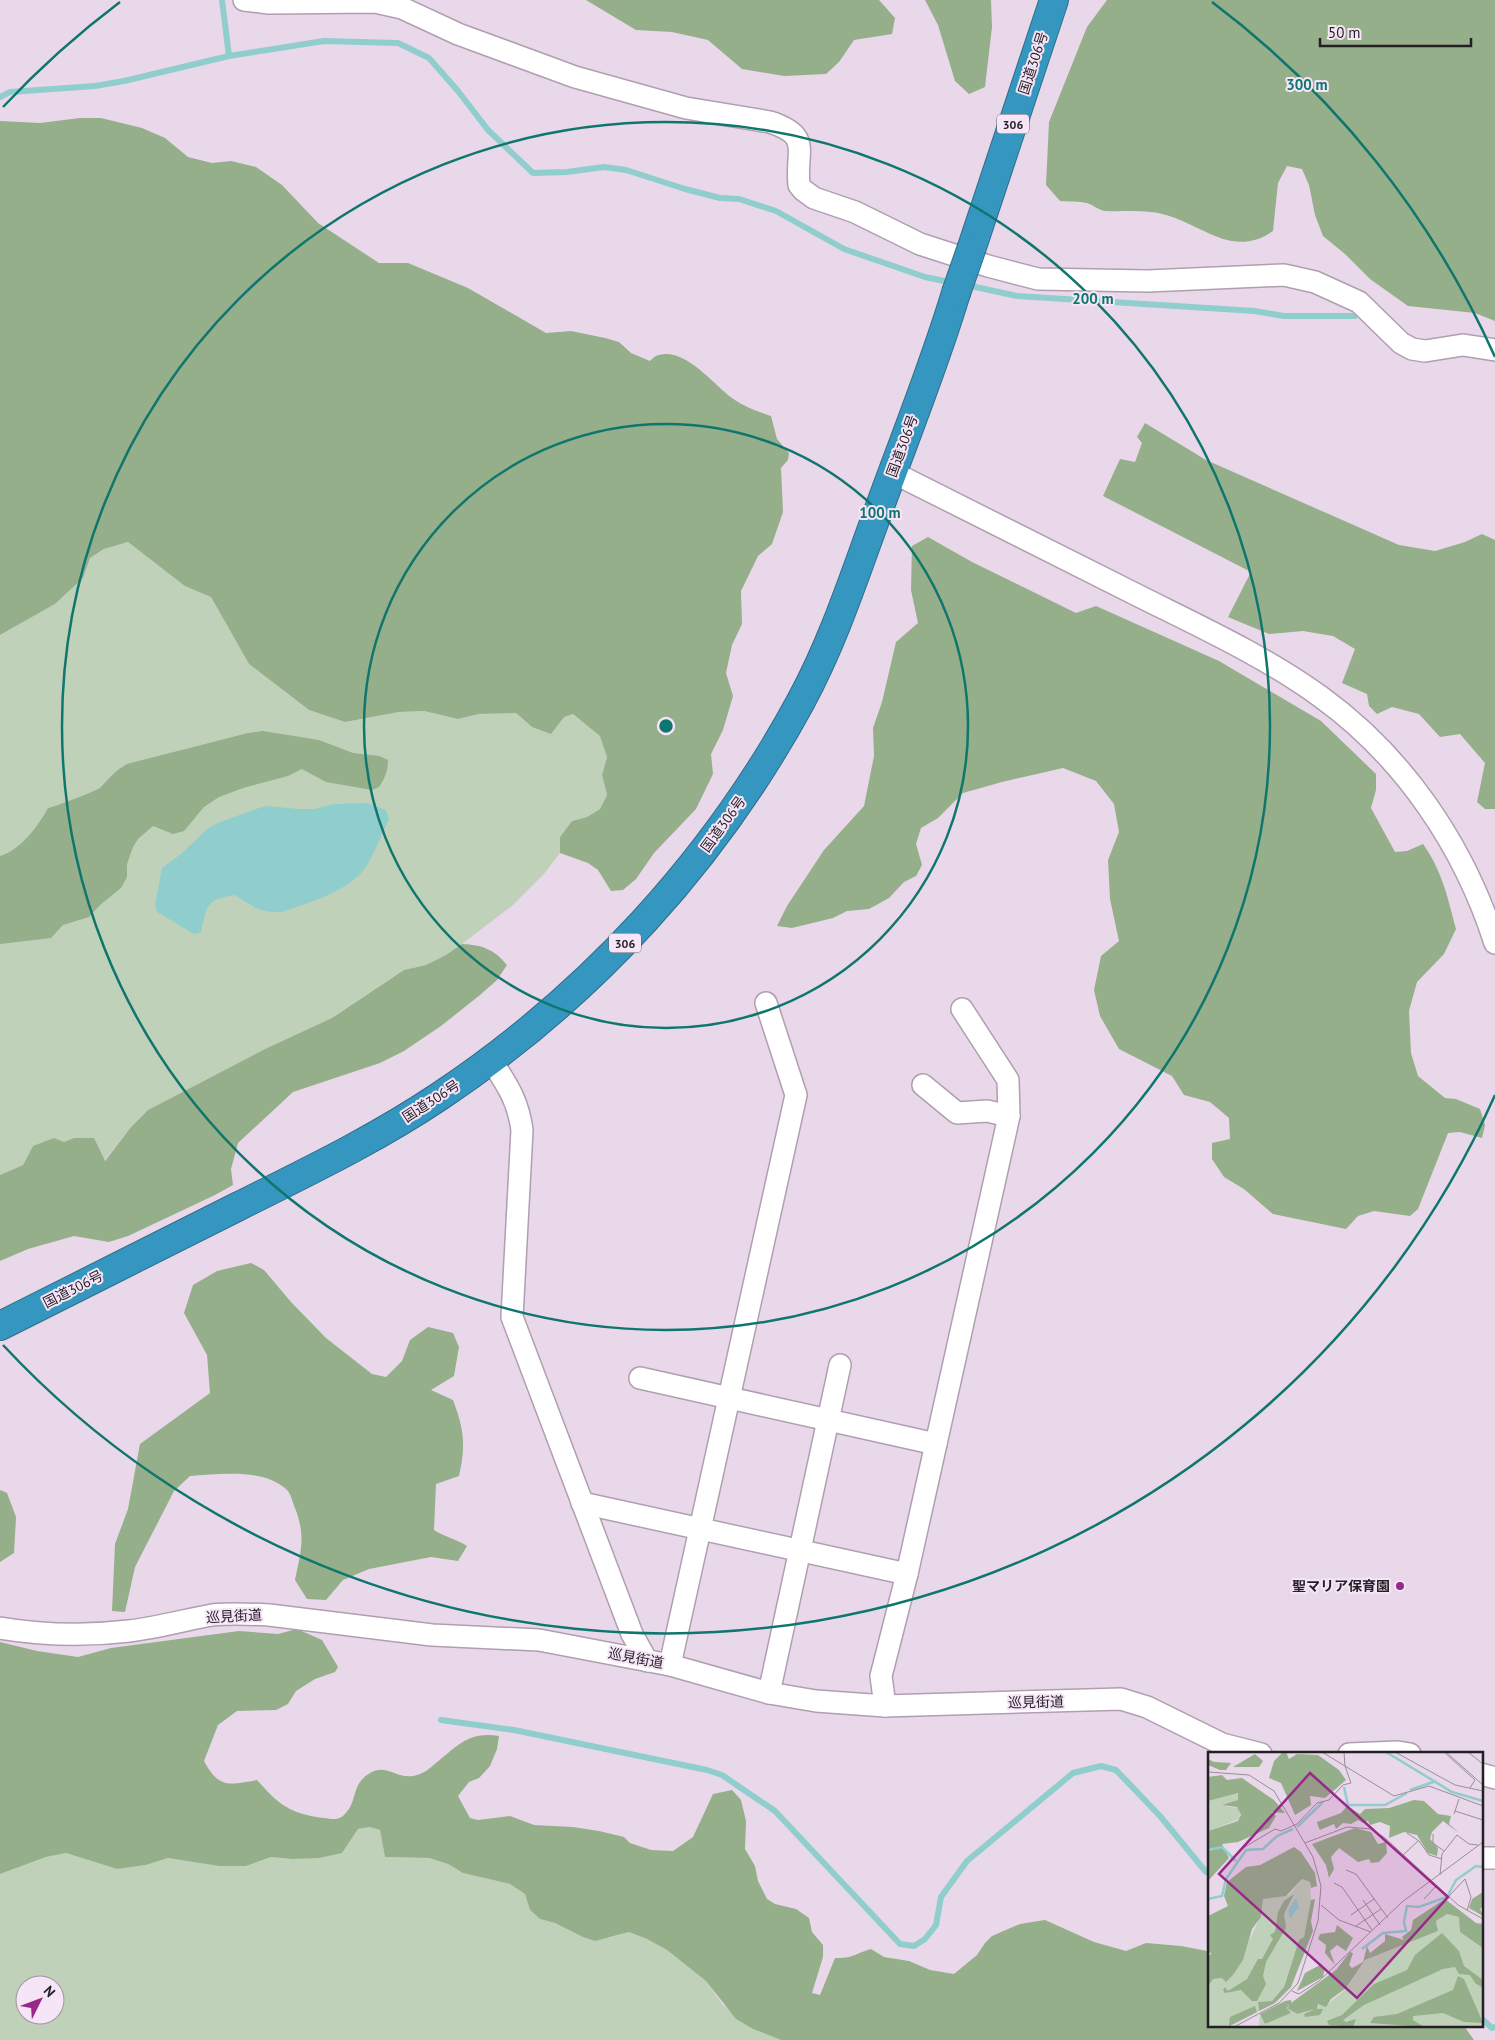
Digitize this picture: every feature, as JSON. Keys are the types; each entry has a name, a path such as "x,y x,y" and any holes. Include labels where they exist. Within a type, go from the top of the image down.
{"highway":[{"name":"国道306号","path":"0,1326 344,1154 440,1096 491,1060 541,1021 584,983 654,913 683,878 762,768 801,702 829,646 940,345 1054,0"}],"street":[{"path":"236,1 269,3 375,2 402,8 458,34 575,78 686,108 770,122 782,126 793,133 798,141 801,152 799,185 808,194 855,212 920,244 988,266 1038,279 1158,280 1284,275 1316,282 1358,302 1401,343 1412,349 1425,351 1463,345 1495,350"},
{"path":"892,472 1223,638 1322,697 1369,737 1406,778 1438,819 1468,873 1484,908 1495,943"},
{"path":"670,1665 796,1095 766,1003"},
{"path":"885,1706 881,1676 907,1574 1007,1119 1008,1080 962,1009"},
{"path":"491,1060 514,1098 519,1111 522,1130 512,1316 632,1634 647,1661"},
{"path":"923,1085 957,1113 988,1111 1007,1119"},
{"path":"769,1692 840,1366"},
{"path":"640,1378 936,1444"},
{"path":"582,1503 907,1574"},
{"name":"巡見街道","path":"0,1628 78,1634 130,1631 214,1615 244,1613 432,1635 539,1640 670,1665 769,1692 816,1701 885,1706 1121,1699 1148,1708 1222,1744 1253,1752"},
{"path":"1482,1774 1495,1778"},
{"path":"1482,1858 1495,1858"}],"shaded area":[{"path":"586,0 879,0 895,18 892,34 854,40 839,62 826,74 784,76 742,69 708,40 672,32 636,30"},
{"path":"925,0 991,0 992,27 985,87 969,94 955,81 938,25"},
{"path":"1107,0 1495,0 1495,321 1475,313 1408,306 1370,279 1345,254 1323,236 1315,215 1309,185 1302,169 1287,166 1278,183 1273,231 1258,239 1245,242 1231,241 1218,237 1180,220 1158,213 1105,211 1087,203 1060,201 1046,185 1049,122 1087,27"},
{"path":"80,118 101,118 142,128 165,138 188,157 212,163 231,161 256,167 282,185 318,223 379,263 408,263 468,288 546,333 571,331 605,338 619,342 631,353 650,361 658,355 678,356 688,361 738,402 771,416 777,439 789,453 788,460 781,468 783,512 772,544 758,556 741,591 742,624 732,645 726,673 733,696 723,730 711,754 713,774 696,809 654,853 636,879 623,890 611,891 598,870 588,863 560,853 560,837 572,821 587,817 600,809 607,795 602,775 607,757 600,736 573,714 564,717 551,734 532,727 516,713 479,714 458,719 424,711 399,712 345,722 309,710 249,664 211,597 185,586 128,542 104,549 90,558 83,578 55,604 0,635 0,121 40,123"},
{"path":"1145,423 1206,460 1399,545 1435,551 1465,542 1482,534 1495,540 1495,809 1485,809 1477,802 1485,763 1460,734 1440,737 1419,714 1392,707 1377,714 1369,706 1367,694 1342,683 1355,649 1333,636 1303,631 1269,634 1228,617 1251,572 1103,496 1120,459 1135,462 1142,443 1137,437"},
{"path":"928,537 972,562 1076,613 1096,606 1219,661 1321,721 1376,774 1376,790 1371,808 1395,852 1407,851 1423,844 1440,874 1456,929 1444,954 1417,982 1409,1011 1411,1053 1418,1076 1445,1098 1456,1099 1480,1109 1485,1125 1482,1138 1460,1132 1448,1133 1418,1209 1410,1216 1374,1211 1358,1216 1346,1229 1273,1214 1244,1189 1224,1177 1212,1159 1212,1143 1230,1139 1229,1118 1210,1102 1184,1095 1172,1076 1119,1049 1100,1016 1094,990 1101,956 1119,941 1110,899 1108,860 1119,832 1114,804 1096,781 1063,768 963,793 938,818 921,828 916,844 922,865 916,876 904,882 889,898 869,909 847,911 833,918 792,928 777,926 787,906 824,850 864,806 874,756 873,728 882,702 896,642 918,623 911,590 912,546"},
{"path":"128,542 185,585 211,597 249,664 309,710 345,722 399,712 424,711 458,719 479,714 516,713 532,727 573,714 600,735 607,757 602,775 607,795 600,809 587,817 572,821 560,837 560,853 544,874 513,905 446,955 426,965 404,970 332,1018 267,1048 148,1110 131,1127 104,1161 74,1138 64,1142 33,1146 23,1165 0,1175 0,635 55,604 83,578 90,558 104,549"},
{"path":"263,731 319,740 353,753 379,756 388,760 386,774 379,787 372,790 326,782 302,769 288,776 243,788 219,797 204,807 184,831 173,834 153,826 138,839 133,847 127,864 127,877 121,888 100,905 89,917 63,925 51,938 0,944 0,856 22,843 34,830 48,808 100,788 127,764 248,733"},
{"path":"367,803 386,810 389,819 366,867 350,883 339,889 282,912 262,910 235,895 218,899 209,905 201,932 194,934 157,912 155,905 162,868 181,854 207,829 218,823 267,806 314,809 334,804"},
{"path":"462,944 476,945 487,949 497,955 507,965 497,980 441,1026 404,1051 380,1063 293,1092 238,1143 231,1169 233,1185 128,1236 109,1242 74,1236 28,1249 0,1261 0,1175 23,1165 33,1146 54,1138 64,1142 74,1138 94,1138 105,1161 131,1127 148,1110 267,1048 332,1018 404,970 426,965"},
{"path":"251,1263 264,1270 291,1302 326,1338 372,1374 386,1377 402,1361 410,1340 428,1327 453,1333 459,1347 454,1376 431,1390 453,1400 462,1429 463,1455 459,1476 436,1484 434,1530 467,1546 458,1561 431,1557 369,1569 343,1580 326,1600 307,1599 295,1580 301,1552 301,1535 298,1518 291,1496 287,1490 266,1478 254,1475 190,1476 174,1491 135,1567 125,1612 112,1611 115,1544 128,1509 140,1444 210,1393 207,1355 184,1313 193,1285 217,1271"},
{"path":"0,1490 7,1493 16,1517 14,1553 0,1562"},
{"path":"297,1629 322,1640 338,1667 335,1672 315,1679 296,1691 288,1704 276,1710 237,1711 218,1725 204,1761 209,1770 220,1781 232,1784 257,1780 278,1802 293,1811 312,1816 338,1819 349,1809 357,1787 364,1777 370,1773 382,1770 405,1776 420,1774 464,1741 479,1736 499,1736 497,1749 490,1766 479,1778 469,1782 458,1796 470,1818 478,1820 510,1816 534,1825 573,1827 599,1831 624,1837 630,1843 651,1850 673,1851 693,1837 713,1794 732,1790 741,1800 746,1821 745,1849 755,1866 758,1881 767,1899 775,1904 796,1909 809,1918 812,1932 823,1945 823,1957 812,1993 820,1995 835,1958 850,1957 871,1949 884,1957 909,1961 930,1970 954,1974 977,1955 992,1936 1020,1924 1045,1920 1094,1942 1126,1951 1146,1943 1181,1946 1207,1951 1208,2028 1465,2028 1474,2040 781,2040 753,2029 736,2019 706,1981 667,1950 647,1939 629,1932 595,1941 583,1937 555,1923 540,1919 530,1910 525,1894 510,1884 463,1873 448,1864 429,1858 385,1857 380,1830 369,1827 358,1829 342,1853 319,1858 292,1859 271,1857 246,1866 219,1866 168,1858 146,1865 117,1869 66,1853 46,1857 0,1874 0,1642 37,1651 78,1657 111,1648 239,1631 278,1634"},
{"path":"368,1827 380,1830 385,1857 429,1858 448,1864 463,1873 510,1884 525,1894 530,1910 540,1919 555,1923 583,1937 608,1938 629,1932 647,1939 667,1950 706,1981 723,2005 753,2029 781,2040 0,2040 0,1874 46,1857 66,1853 117,1869 146,1865 168,1858 219,1866 246,1866 271,1857 292,1859 342,1853 358,1829"}],"waterway":[{"path":"222,0 229,56"},
{"path":"0,97 10,92 95,86 124,81 229,56 324,41 398,43 429,58 458,91 488,130 533,173 567,172 604,167 626,170 720,198 739,199 776,211 844,249 925,277 954,283"},
{"path":"966,285 1017,296 1255,311 1284,316 1355,316"},
{"path":"441,1720 514,1730 707,1770 722,1775 775,1811 900,1944 914,1946 925,1939 936,1925 941,1897 967,1861 1073,1773 1101,1766 1116,1770 1160,1816 1208,1873"},
{"path":"1482,2019 1492,2028 1495,2027"}],"place":[{"name":"聖マリア保育園","path":"1400,1586"}]}
